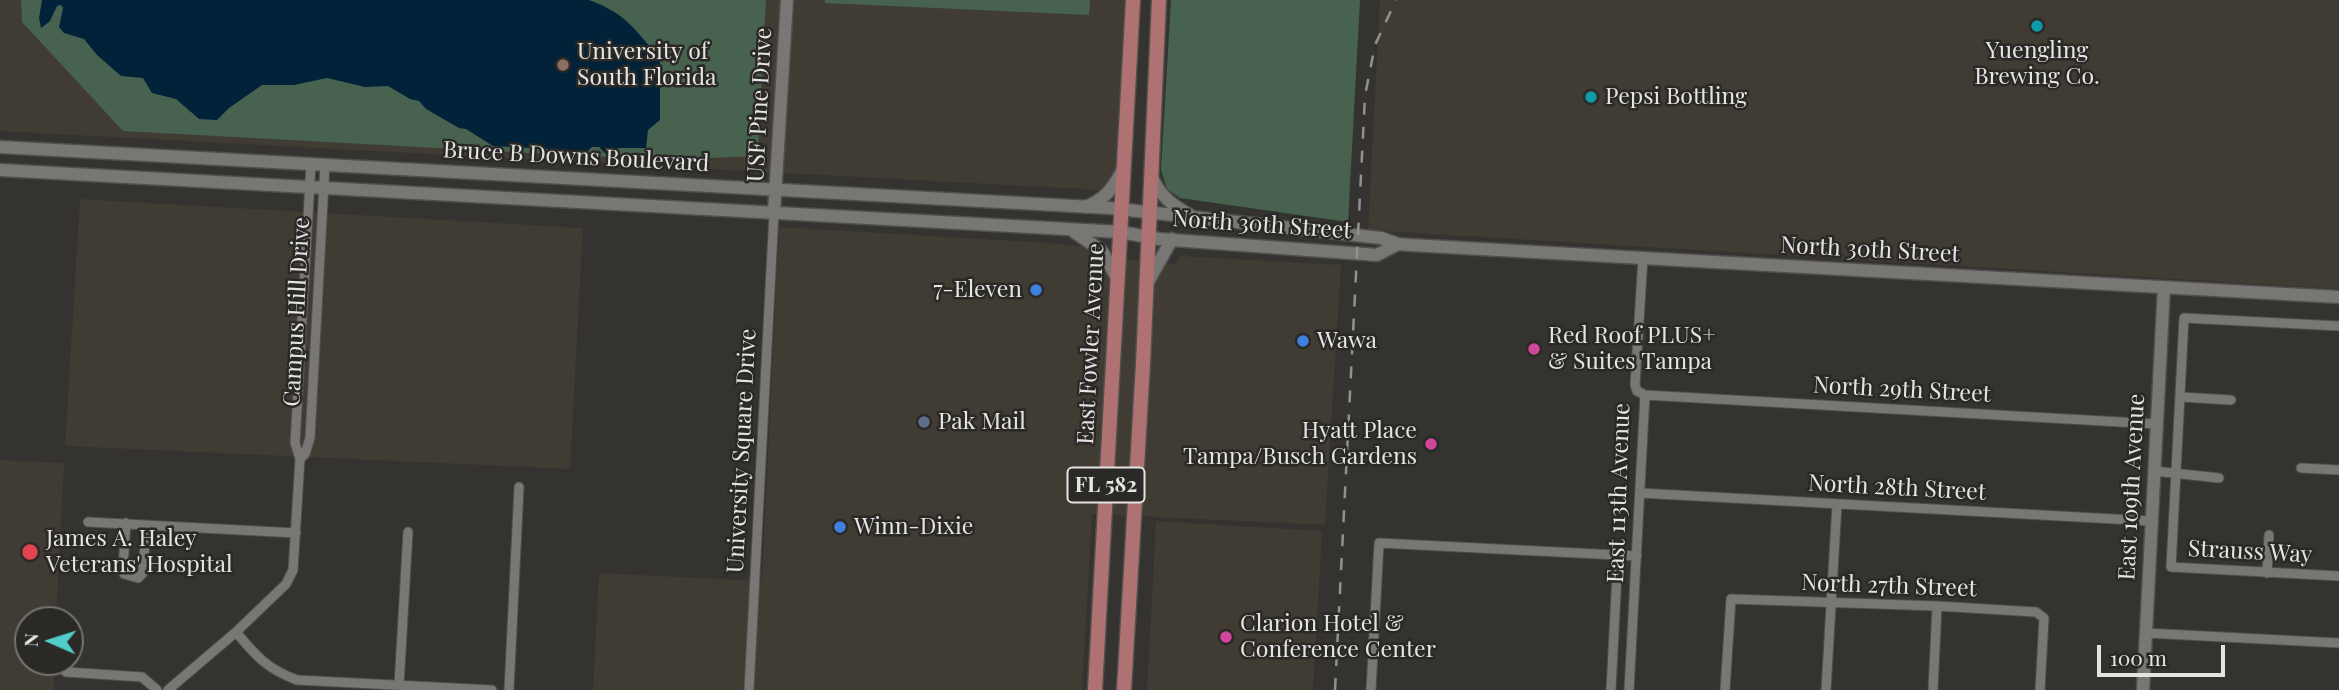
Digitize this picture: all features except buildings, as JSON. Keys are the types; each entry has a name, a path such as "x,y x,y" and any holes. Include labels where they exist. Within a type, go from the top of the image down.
{"main road":[{"name":"USF Pine Drive","path":"775,213 787,0"},
{"name":"East Fowler Avenue","path":"1095,690 1132,0"},
{"name":"FL 582","path":"1124,690 1159,0"},
{"name":"Bruce B Downs Boulevard","path":"0,147 777,189 1149,213"},
{"path":"1081,208 1096,203 1106,195 1115,185 1124,166"},
{"name":"Bruce B Downs Boulevard","path":"0,170 1121,232"},
{"path":"1151,176 1157,189 1169,203 1193,216"},
{"name":"North 30th Street","path":"1149,213 1381,238 1398,244 2339,297"},
{"path":"1070,229 1102,251 1118,280"},
{"name":"North 30th Street","path":"1121,232 1148,237 1377,255 1398,244"},
{"path":"1146,285 1172,239"},
{"name":"East 109th Avenue","path":"2143,690 2164,287"}],"street":[{"name":"Campus Hill Drive","path":"168,690 236,632 286,584 293,570 300,459 295,443 310,164"},
{"name":"Campus Hill Drive","path":"300,459 305,454 310,438 325,164"},
{"name":"University Square Drive","path":"749,690 775,213"},
{"name":"East 113th Avenue","path":"1629,690 1646,396 1637,391 1635,385 1643,257"},
{"name":"Strauss Way","path":"2339,326 2184,318 2171,567 2339,576"},
{"name":"North 29th Street","path":"1646,396 2156,424"},
{"path":"2181,397 2231,400"},
{"path":"2301,468 2339,470"},
{"path":"2154,471 2219,478"},
{"path":"509,690 519,487"},
{"name":"North 28th Street","path":"1640,493 2151,522"},
{"path":"1826,690 1837,504"},
{"path":"88,522 296,533"},
{"path":"125,523 124,574 138,578 143,573 146,525"},
{"path":"399,685 408,532"},
{"path":"2267,573 2269,535"},
{"path":"1371,690 1379,543 1637,556"},
{"path":"1611,690 1618,555"},
{"name":"North 27th Street","path":"1725,690 1731,598 2036,612 2044,618 2040,690"},
{"path":"1933,690 1937,606"},
{"path":"236,632 262,663 277,673 297,680 492,690"},
{"path":"2146,633 2339,643"},
{"path":"84,673 142,677 157,690"}],"shaded area":[{"name":"University of South Florida","path":"0,0 1130,0 1119,191 0,131"},
{"path":"1380,0 2339,0 2339,289 1368,230"},
{"path":"80,199 583,228 570,469 65,446"},
{"path":"779,227 1049,243 1087,247 1097,256 1176,264 1179,256 1341,265 1325,525 1092,514 1082,690 593,690 599,573 762,581"},
{"name":"James A. Haley Veterans' Hospital","path":"0,460 64,463 57,606 14,606 14,676 54,676 54,690 0,690"},
{"path":"1156,521 1322,531 1313,690 1147,690"}],"green space":[{"path":"21,0 766,0 758,156 660,160 123,131 22,22"},
{"path":"825,0 1090,0 1089,15 825,3"},
{"path":"1171,0 1360,0 1348,222 1180,198 1167,189 1161,170"}],"water":[{"path":"42,0 589,0 622,17 660,58 660,120 648,130 646,148 618,148 608,156 599,147 592,147 588,151 493,146 426,109 419,101 410,99 388,86 365,87 327,78 294,85 262,85 229,108 217,120 199,119 176,99 152,93 143,78 121,76 97,55 84,39 64,33 59,27 63,8 61,5 57,6 50,21 41,28 39,18"}],"railway":[{"path":"1335,690 1365,96 1375,45 1396,0"}],"place":[{"name":"Yuengling Brewing Co.","path":"2037,26"},
{"name":"University of South Florida","path":"563,65"},
{"name":"Pepsi Bottling","path":"1591,97"},
{"name":"7-Eleven","path":"1036,290"},
{"name":"Wawa","path":"1303,341"},
{"name":"Red Roof PLUS+ & Suites Tampa","path":"1534,349"},
{"name":"Pak Mail","path":"924,422"},
{"name":"Hyatt Place Tampa/Busch Gardens","path":"1431,444"},
{"name":"Winn-Dixie","path":"840,527"},
{"name":"James A. Haley Veterans' Hospital","path":"30,552"},
{"name":"Clarion Hotel & Conference Center","path":"1226,637"}]}
